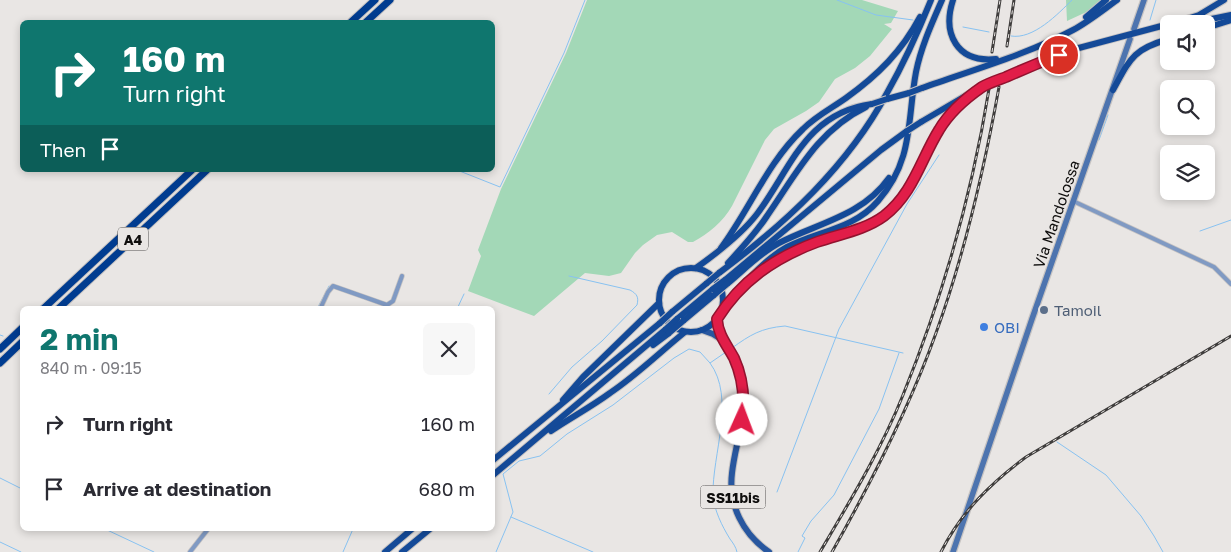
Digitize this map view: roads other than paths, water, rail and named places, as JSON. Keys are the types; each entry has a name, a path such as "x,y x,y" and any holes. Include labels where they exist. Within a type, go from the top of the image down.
{"highway":[{"path":"353,20 375,0"},
{"path":"368,20 390,0"},
{"path":"721,248 779,156 813,120 859,89 883,68 905,43 930,0"},
{"path":"495,459 772,231 808,196 847,154 887,95 910,48 930,0"},
{"path":"722,310 723,294 721,287 711,274 696,268 680,270 672,274 662,286 659,303 665,319 674,327 685,332 708,328 752,277 769,261 786,248 849,224 872,207 885,192 904,155 908,140 919,60 942,0"},
{"path":"953,0 949,13 949,27 954,42 959,48 972,57 987,60 1014,55"},
{"path":"1047,41 1086,18 1106,0"},
{"path":"696,268 754,217 797,150 817,129 835,116 851,108 909,93 1014,55 1074,29 1117,0"},
{"path":"1199,15 1224,0"},
{"path":"1215,18 1231,15"},
{"path":"1215,25 1231,20"},
{"path":"495,473 907,130 983,86 1043,61 1075,49 1160,27"},
{"path":"1113,90 1125,68 1139,51 1160,42"},
{"path":"752,277 798,250 852,231 885,215 899,202 909,188 921,168 938,130 951,114 983,86"},
{"path":"719,273 757,230 815,146 842,121 872,104"},
{"path":"726,282 778,244 838,219 874,196 892,174 908,140"},
{"name":"A4","path":"46,306 190,172"},
{"name":"A4","path":"61,306 205,172"},
{"path":"550,415 583,377 659,303"},
{"path":"0,349 20,330"},
{"path":"510,461 574,415 609,394 685,332"},
{"path":"0,363 20,344"},
{"path":"384,552 410,531"},
{"path":"402,552 428,531"}],"main road":[{"path":"1134,29 1144,0"},
{"name":"Via Mandolossa","path":"951,552 975,478 981,466 1130,39"},
{"name":"SS11bis","path":"717,319 718,330 722,340 738,368 744,399 742,425 732,473 734,504 748,532 754,540 769,552"},
{"path":"702,330 722,340"}],"street":[{"path":"1073,201 1214,267 1231,284"},
{"path":"321,306 333,286 388,305 393,301 402,276"},
{"path":"190,552 206,531"}],"waterway":[{"path":"462,172 500,187 564,53 585,0"},
{"path":"837,0 876,15 913,20"},
{"path":"1011,36 1028,34 1036,30 1052,19 1072,0"},
{"path":"1150,20 1156,0"},
{"path":"963,27 989,32"},
{"path":"1099,140 1108,115"},
{"path":"777,492 839,329 907,204 939,155"},
{"path":"1200,231 1231,220"},
{"path":"549,394 572,367 602,341 638,302 637,296 630,290 569,276"},
{"path":"319,306 329,286"},
{"path":"458,306 464,294"},
{"path":"732,348 756,333 769,328 785,326 903,353"},
{"path":"496,552 513,512 503,474 519,461 540,456 567,434 613,405 674,358 689,349 700,352 710,363 726,352"},
{"path":"798,552 805,538 802,536 811,521 834,495 879,409 899,353"},
{"path":"710,363 718,377 722,410 713,495 721,523 737,552"},
{"path":"1057,442 1106,475 1141,516 1163,552"},
{"path":"0,478 20,488"},
{"path":"511,517 593,552"},
{"path":"109,531 154,552"},
{"path":"343,552 352,531"},
{"path":"0,542 21,552"}],"railway":[{"path":"992,52 1000,0"},
{"path":"1007,46 1014,0"},
{"path":"832,552 889,444 914,389 936,333 973,211 999,87"},
{"path":"820,552 885,436 903,395 931,320 965,206 989,89"},
{"path":"941,552 967,511 1001,477 1026,457 1231,336"}],"place":[{"name":"Tamoil","path":"1044,310"},
{"name":"OBI","path":"984,327"}]}
